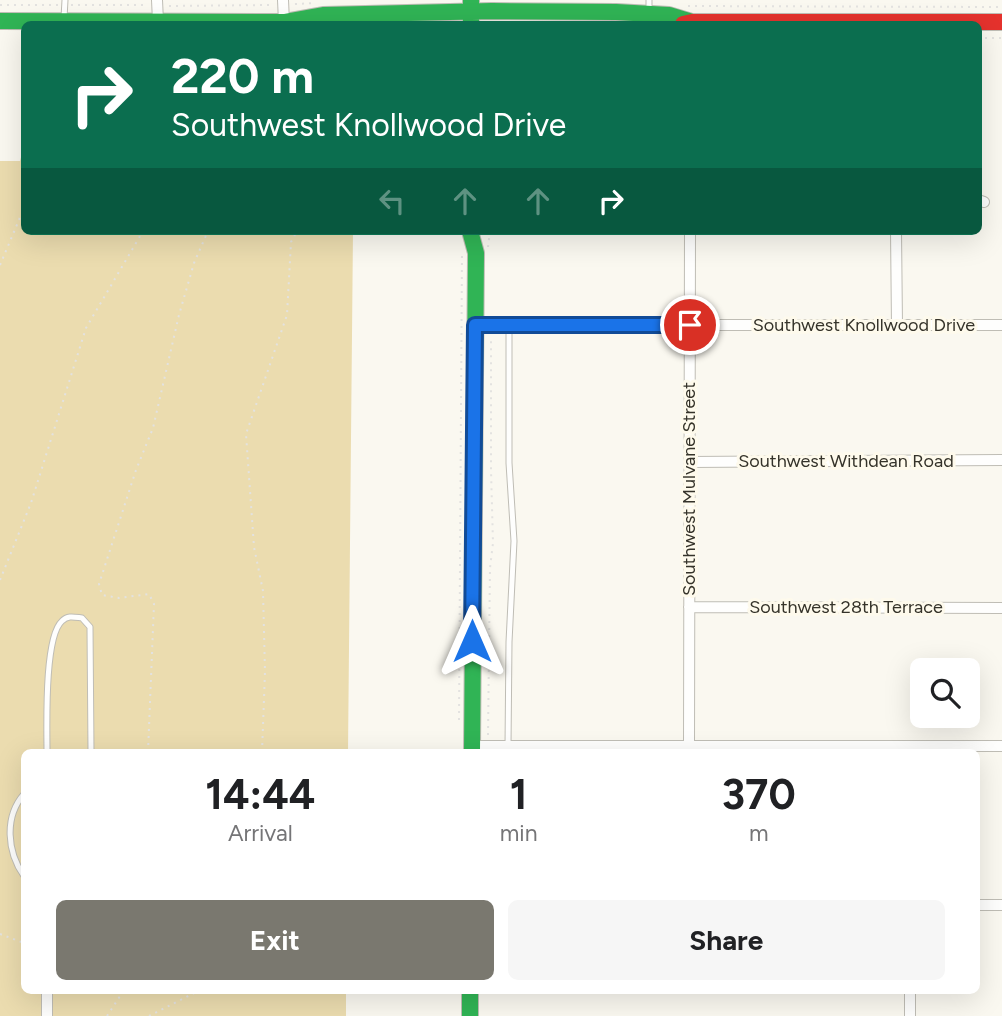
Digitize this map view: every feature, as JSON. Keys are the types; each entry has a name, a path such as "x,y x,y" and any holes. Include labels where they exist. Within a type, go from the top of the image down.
{"main road":[{"path":"299,21 323,15 649,7 682,21"},
{"path":"0,21 65,9 158,9 272,21"},
{"path":"982,22 1002,22"},
{"path":"472,749 482,325 474,245"},
{"path":"470,994 470,1016"}],"street":[{"path":"283,2 290,21"},
{"name":"Southwest Mulvane Street","path":"690,235 690,747"},
{"path":"897,235 897,325"},
{"name":"Southwest Knollwood Drive","path":"482,325 1002,325"},
{"name":"Southwest Withdean Road","path":"690,462 1002,460"},
{"name":"Southwest 28th Terrace","path":"689,607 1002,608"},
{"path":"472,749 508,746 1002,746"},
{"path":"980,905 1002,905"},
{"path":"47,994 47,1016"},
{"path":"910,994 910,1016"}],"lane":[{"path":"508,746 514,541 509,463 509,325"},
{"path":"47,749 48,666 57,627 63,619 71,616 82,618 90,628 90,749"},
{"path":"21,799 15,808 10,834 14,859 21,871"}],"path":[{"path":"0,5 65,9 158,9 283,2 324,3"},
{"path":"681,6 1002,6"},
{"path":"982,38 1002,38"},
{"path":"0,265 21,215"},
{"path":"0,580 31,503 86,328 141,235"},
{"path":"148,749 154,604 149,594 119,598 102,595 99,584 136,470 153,428 179,315 194,263 206,235"},
{"path":"262,749 265,672 263,591 254,547 246,434 288,315 291,242 295,235"},
{"path":"458,725 474,245"},
{"path":"482,325 493,543 490,568 488,735"},
{"path":"0,934 21,942"},
{"path":"107,1016 121,994"},
{"path":"149,1016 192,994"}],"shaded area":[{"path":"21,157 21,235 353,235 348,749 21,749 21,994 346,994 346,1016 0,1016 0,161 20,161"}],"traffic: fast":[{"path":"471,0 471,21"},
{"path":"290,21 323,15 492,11 616,12 669,15 689,21"},
{"path":"0,21 21,21"},
{"path":"471,235 476,253 472,749"},
{"path":"470,994 470,1016"}],"traffic: jam":[{"path":"982,22 1002,22"}],"route":[{"path":"472,641 475,325 690,325"}]}
